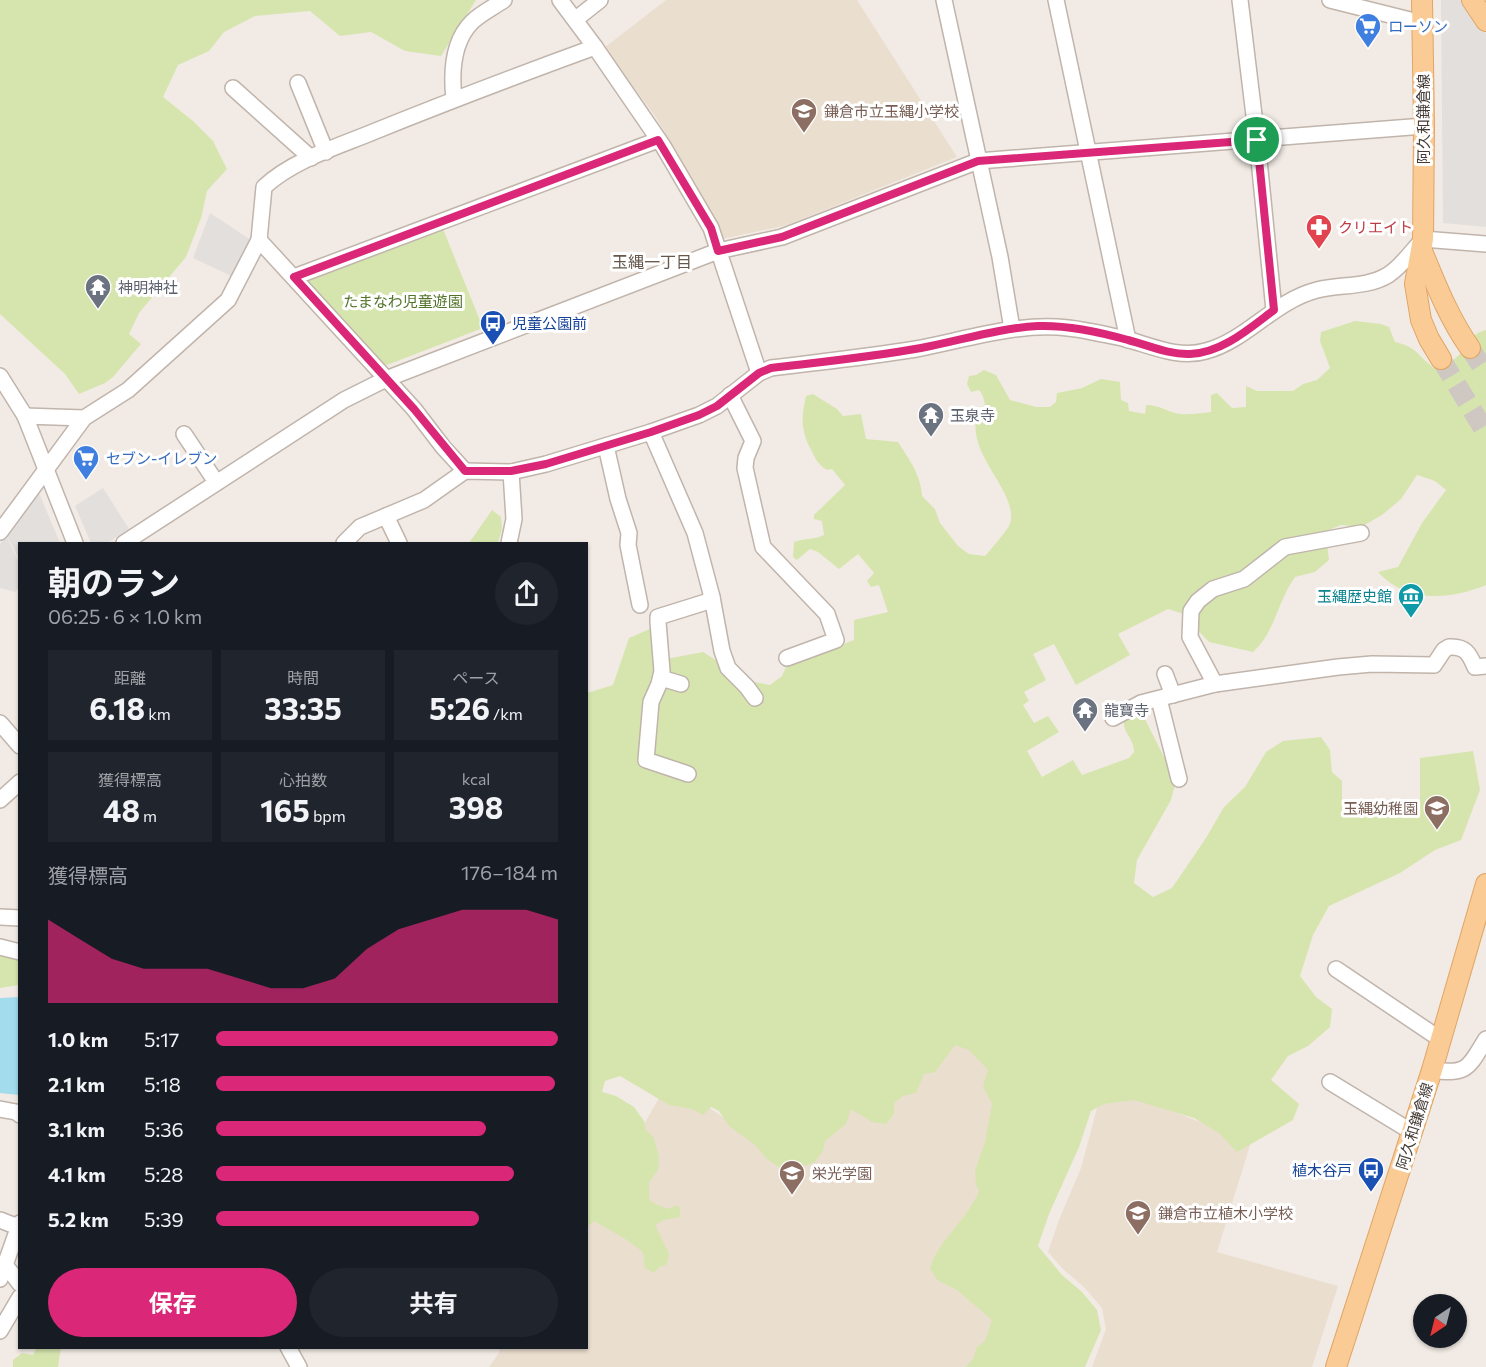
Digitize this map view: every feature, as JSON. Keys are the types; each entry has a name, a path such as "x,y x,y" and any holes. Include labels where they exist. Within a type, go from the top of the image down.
{"main road":[{"name":"阿久和鎌倉線","path":"1422,0 1424,126 1422,245 1415,284 1421,320 1429,339 1442,359"},
{"path":"1472,0 1486,21"},
{"name":"阿久和鎌倉線","path":"1422,245 1446,309 1470,348"},
{"name":"阿久和鎌倉線","path":"1336,1367 1432,1070 1472,939 1486,884"}],"street":[{"path":"454,99 452,74 455,54 465,32 473,21 504,0"},
{"path":"561,0 596,47 658,140 711,228 759,373"},
{"path":"576,19 600,0"},
{"path":"944,0 1000,257 1012,329"},
{"path":"1056,0 1128,340"},
{"path":"1240,0 1274,310"},
{"path":"1330,0 1422,23"},
{"path":"0,532 84,418 128,390 228,300 259,240 264,187 277,175 311,158 454,99 596,47"},
{"path":"298,83 326,152"},
{"path":"233,88 311,158"},
{"path":"126,542 344,400 386,379 718,251 782,237 978,161 1424,126"},
{"path":"294,277 658,140"},
{"path":"259,240 386,379 465,471"},
{"path":"345,542 360,527 424,500 465,471 511,471 546,464 651,432 717,406 759,373 771,368 906,351 1012,329 1038,326 1068,328 1189,354 1206,351 1236,337 1274,310 1318,290 1352,286 1388,275 1422,245 1486,244"},
{"path":"0,376 25,416 75,542"},
{"path":"730,395 753,441 746,458 745,468 763,547 827,614 836,640 787,658"},
{"path":"25,416 84,418"},
{"path":"651,432 695,533 728,668 755,698"},
{"path":"184,434 216,482"},
{"path":"606,446 618,499 629,533 628,545 640,605"},
{"path":"509,542 514,519 511,471"},
{"path":"386,516 399,542"},
{"path":"1215,684 1190,637 1191,611 1198,601 1213,588 1244,579 1285,547 1361,533"},
{"path":"687,774 646,760 651,702 661,678 663,660 658,617 706,602 712,597"},
{"path":"1113,718 1141,703 1215,684 1372,664 1434,665 1449,647 1463,648 1468,652 1475,667 1486,666"},
{"path":"1165,674 1166,697 1179,779"},
{"path":"661,678 681,684"},
{"path":"0,723 18,744"},
{"path":"0,800 18,784"},
{"path":"0,917 18,918"},
{"path":"0,947 18,952"},
{"path":"1336,969 1440,1039"},
{"path":"1432,1070 1452,1073 1463,1070 1473,1061 1486,1039"},
{"path":"1330,1082 1412,1132"},
{"path":"0,1109 18,1114"},
{"path":"0,1220 18,1225"},
{"path":"18,1228 3,1272 18,1283"},
{"path":"0,1331 18,1300"},
{"path":"289,1349 299,1367"}],"shaded area":[{"name":"鎌倉市立玉縄小学校","path":"666,0 857,0 957,157 787,225 722,239 695,183 655,116 604,48"},
{"path":"1441,0 1463,0 1486,34 1486,227 1443,223"},
{"path":"210,213 251,240 231,276 193,258"},
{"path":"103,488 129,529 109,542 91,542 75,506"},
{"path":"39,493 60,542 18,542 18,557 6,534"},
{"path":"6,535 18,561 18,588 15,592 0,588 0,544"},
{"name":"栄光学園","path":"884,1037 958,1037 1016,1077 1019,1321 1009,1367 489,1367 500,1349 588,1349 588,1215 614,1176 669,1081 792,1163"},
{"name":"鎌倉市立植木小学校","path":"1121,1091 1251,1142 1217,1252 1338,1286 1312,1367 1092,1367 1106,1329 1102,1308 1048,1252 1081,1168 1101,1093"}],"green space":[{"path":"0,0 476,0 441,56 405,51 371,32 340,36 310,11 255,16 224,32 209,51 178,65 163,97 193,121 213,141 227,169 207,191 201,218 186,257 139,313 129,334 141,344 113,377 79,394 65,374 0,314"},
{"name":"たまなわ児童遊園","path":"443,229 483,328 387,365 378,363 308,283 309,278"},
{"path":"1355,321 1381,324 1389,327 1395,342 1413,349 1434,368 1455,358 1474,336 1486,330 1486,585 1458,594 1429,596 1402,589 1389,582 1378,572 1398,567 1422,523 1446,490 1435,481 1417,475 1401,499 1382,515 1361,527 1341,525 1322,533 1327,544 1329,560 1315,572 1295,577 1266,636 1253,652 1209,642 1181,613 1168,609 1118,634 1130,655 1076,685 1054,644 1033,654 1046,680 1024,692 1029,701 1023,705 1034,723 1048,716 1059,732 1027,751 1042,777 1073,760 1082,775 1129,758 1134,752 1134,747 1124,722 1139,714 1144,717 1176,781 1171,800 1137,860 1134,883 1153,897 1172,888 1224,807 1245,787 1266,752 1283,741 1321,737 1330,750 1332,772 1342,781 1342,807 1420,805 1420,758 1473,751 1480,790 1461,840 1435,850 1400,873 1329,906 1313,935 1300,976 1316,997 1332,1009 1330,1027 1308,1046 1288,1056 1271,1080 1299,1104 1293,1120 1237,1152 1219,1133 1194,1118 1134,1100 1104,1104 1091,1111 1079,1147 1049,1214 1038,1246 1062,1275 1082,1292 1097,1310 1101,1330 1085,1367 966,1367 973,1359 977,1347 985,1341 992,1320 957,1290 937,1280 930,1268 940,1248 968,1211 979,1191 975,1171 985,1142 992,1104 983,1086 988,1070 969,1050 955,1045 935,1072 924,1074 916,1093 903,1096 894,1103 894,1114 886,1124 872,1122 851,1109 846,1124 825,1141 823,1151 815,1162 790,1171 780,1168 767,1159 755,1145 729,1126 719,1111 711,1107 703,1115 692,1109 669,1105 620,1076 605,1081 602,1092 616,1096 634,1107 644,1121 646,1130 654,1138 659,1157 658,1170 649,1182 649,1198 653,1203 668,1209 677,1205 680,1208 680,1217 664,1220 655,1225 669,1254 667,1264 658,1268 654,1273 645,1268 643,1252 627,1240 594,1221 588,1226 588,693 613,685 629,638 652,628 666,659 703,652 749,681 770,685 782,676 786,667 854,640 854,620 888,612 879,585 871,587 867,581 874,573 858,554 839,569 818,552 810,549 797,560 793,557 794,542 824,535 822,521 814,519 814,515 845,485 832,469 827,470 819,463 810,448 803,423 806,396 813,394 837,409 843,416 861,414 866,439 898,442 917,474 922,496 935,509 940,523 958,546 969,554 985,556 1009,526 1011,514 1003,490 980,449 976,435 976,421 984,420 985,404 979,390 971,392 967,384 969,376 984,370 996,375 1010,400 1036,407 1050,407 1056,402 1057,393 1082,388 1101,379 1120,382 1121,400 1128,403 1129,411 1145,414 1146,405 1180,414 1211,412 1211,395 1217,393 1232,408 1246,407 1246,386 1257,391 1293,391 1303,384 1317,380 1330,368 1320,341 1321,332"},
{"path":"492,510 501,517 502,529 498,542 470,542"},
{"path":"0,952 18,959 18,985 0,988"},
{"path":"36,1349 61,1349 58,1367 13,1367 13,1360 22,1353 33,1355"}],"water":[{"path":"18,997 18,1095 0,1093 0,998"}],"tunnel":[{"path":"1470,348 1486,373"},
{"path":"1441,359 1486,433"}],"place":[{"name":"ローソン","path":"1368,49"},
{"name":"鎌倉市立玉縄小学校","path":"804,134"},
{"name":"クリエイト","path":"1319,250"},
{"name":"神明神社","path":"98,310"},
{"name":"児童公園前","path":"493,346"},
{"name":"玉泉寺","path":"931,438"},
{"name":"セブン-イレブン","path":"86,481"},
{"name":"玉縄歴史館","path":"1411,619"},
{"name":"龍寶寺","path":"1085,733"},
{"name":"玉縄幼稚園","path":"1437,831"},
{"name":"植木谷戸","path":"1371,1193"},
{"name":"栄光学園","path":"792,1196"},
{"name":"鎌倉市立植木小学校","path":"1138,1236"}],"district":[{"name":"玉縄一丁目","path":"652,261"}],"route":[{"path":"658,140 711,228 718,251 782,237 978,161 1257,140 1274,310 1247,330 1221,345 1189,354 1157,349 1128,340 1068,328 1038,326 873,356 771,368 759,373 717,406 699,415 546,464 511,471 465,471 414,409 294,277 658,140"}]}
